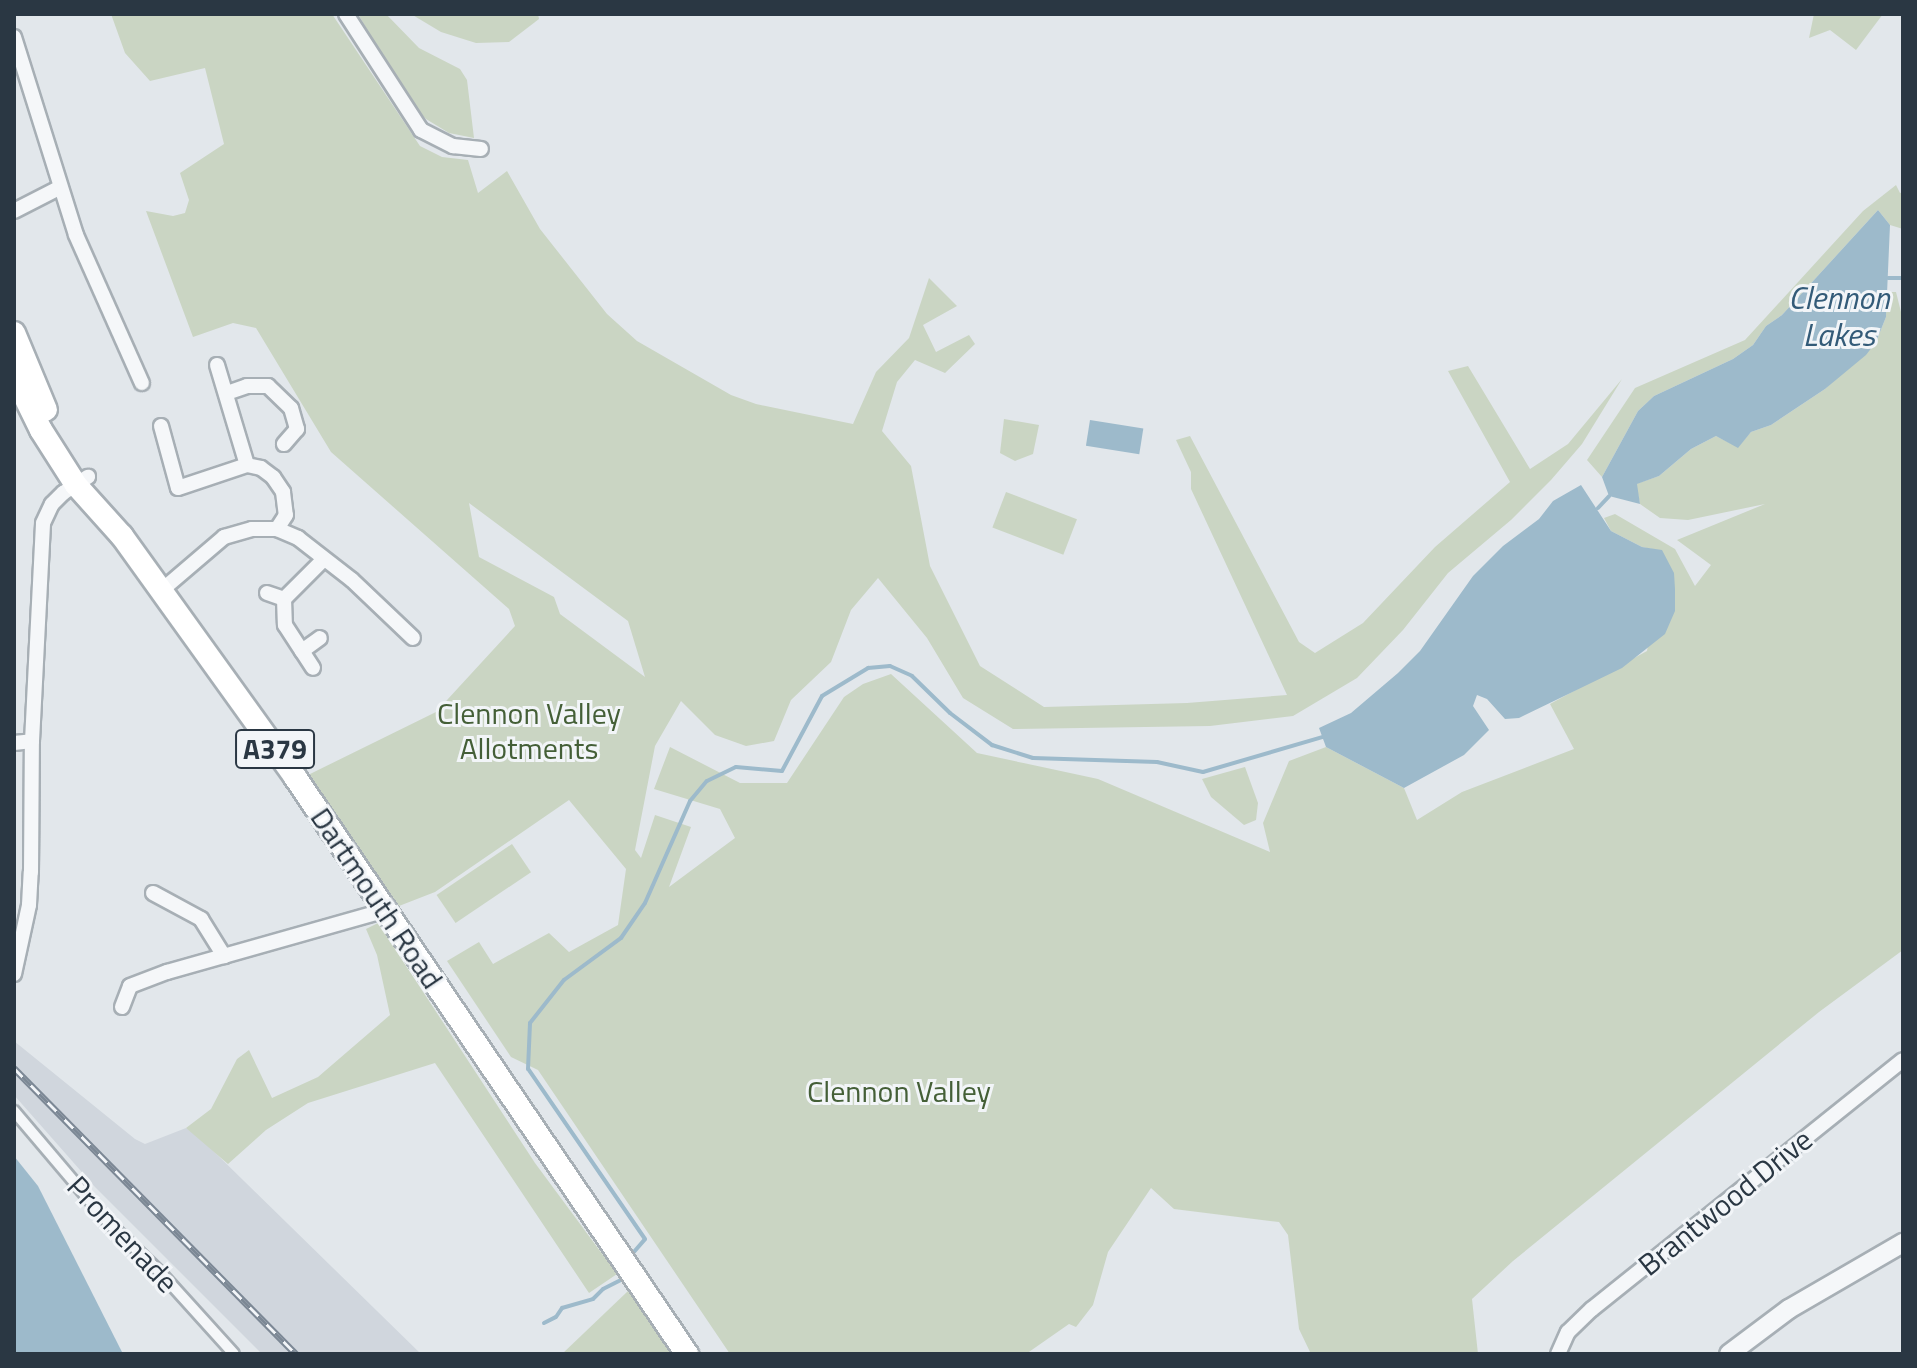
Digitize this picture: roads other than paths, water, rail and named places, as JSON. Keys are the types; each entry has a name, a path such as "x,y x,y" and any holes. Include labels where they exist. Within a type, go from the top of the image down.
{"main road":[{"name":"Dartmouth Road","path":"14,333 49,416 82,481"},
{"name":"Dartmouth Road","path":"14,375 41,430 162,590 386,910 687,1354"}],"street":[{"path":"346,14 421,130 453,146 481,149"},
{"path":"14,37 59,188 142,383"},
{"path":"14,211 59,188"},
{"path":"217,365 247,465"},
{"path":"227,393 247,386 268,386 291,408 297,429 284,444"},
{"path":"161,426 178,488 247,465 261,468 273,477 283,492 286,515 277,529"},
{"path":"14,974 29,905 32,741 43,523 52,504 82,481"},
{"path":"162,590 224,537 252,529 277,529 298,538 352,580 413,638"},
{"path":"313,668 285,625 284,599 323,560"},
{"path":"267,593 284,599"},
{"path":"302,651 320,638"},
{"path":"14,743 32,741"},
{"path":"14,870 31,872"},
{"path":"153,893 201,919 224,956"},
{"path":"122,1007 130,986 386,910"},
{"name":"Brantwood Drive","path":"1558,1354 1568,1332 1592,1309 1903,1060"},
{"name":"Promenade","path":"14,1111 109,1223 160,1272 234,1354"},
{"path":"1729,1354 1789,1309 1903,1243"}],"water":[{"name":"Clennon Lakes","path":"1878,210 1890,225 1886,317 1876,342 1866,355 1825,389 1771,425 1751,432 1738,448 1716,436 1691,449 1659,476 1637,484 1640,504 1609,496 1602,477 1638,411 1654,396 1733,359 1753,345 1766,326 1782,315"},
{"path":"1090,420 1143,428 1139,454 1086,446"},
{"path":"1581,485 1611,531 1642,547 1662,550 1674,573 1675,589 1675,611 1665,634 1622,668 1519,718 1505,719 1487,699 1477,695 1473,706 1489,730 1464,755 1404,788 1326,747 1319,728 1351,713 1398,673 1420,651 1473,576 1503,546 1539,519 1553,501"},
{"path":"14,1156 38,1186 123,1354 14,1354"}],"waterway":[{"path":"1888,278 1903,278"},
{"path":"1598,508 1609,496"},
{"path":"633,1253 645,1239 528,1069 530,1023 564,980 621,938 645,903 690,801 707,781 736,767 782,771 822,696 868,668 890,666 912,676 950,713 992,745 1033,758 1157,762 1203,772 1323,737"},
{"path":"544,1323 556,1317 562,1308 593,1299 603,1289 621,1280"}],"railway":[{"path":"14,1068 296,1354"}],"park label":[{"name":"Clennon Valley Allotments","path":"529,730"},
{"name":"Clennon Valley","path":"899,1091"}]}
